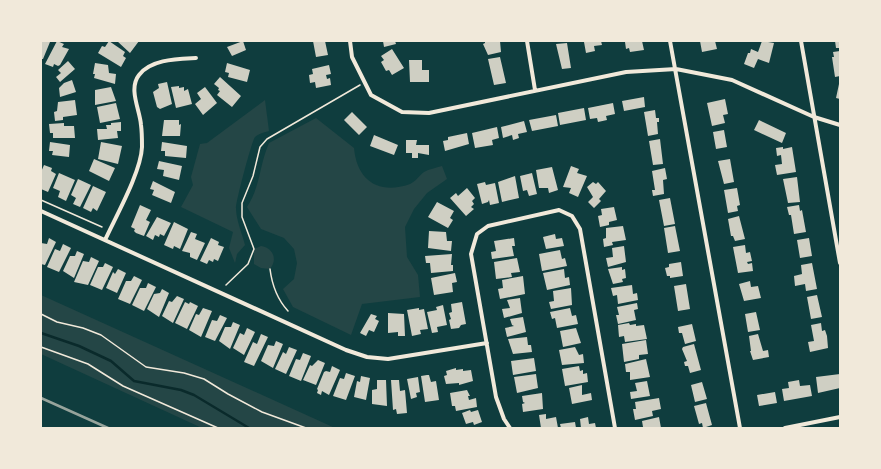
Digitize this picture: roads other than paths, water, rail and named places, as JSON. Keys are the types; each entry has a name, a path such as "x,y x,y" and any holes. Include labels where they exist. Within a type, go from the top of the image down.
{"street":[{"path":"350,41 352,57 371,95 402,112 429,113 626,72 676,69 732,80 814,116 840,125"},
{"path":"527,41 535,90"},
{"path":"670,41 740,428"},
{"path":"801,41 840,263"},
{"path":"105,240 135,174 142,149 141,125 134,88 138,75 149,67 167,60 196,58"},
{"path":"510,428 504,419 496,397 471,254 477,234 488,226 559,210 572,216 580,229 615,428"},
{"path":"41,211 346,350 367,357 388,359 487,343"},
{"path":"785,428 804,426 840,417"}],"waterway":[{"path":"41,333 79,346 111,361 134,381 181,390 194,395 249,428"}],"railway":[{"path":"41,398 108,428"}]}
